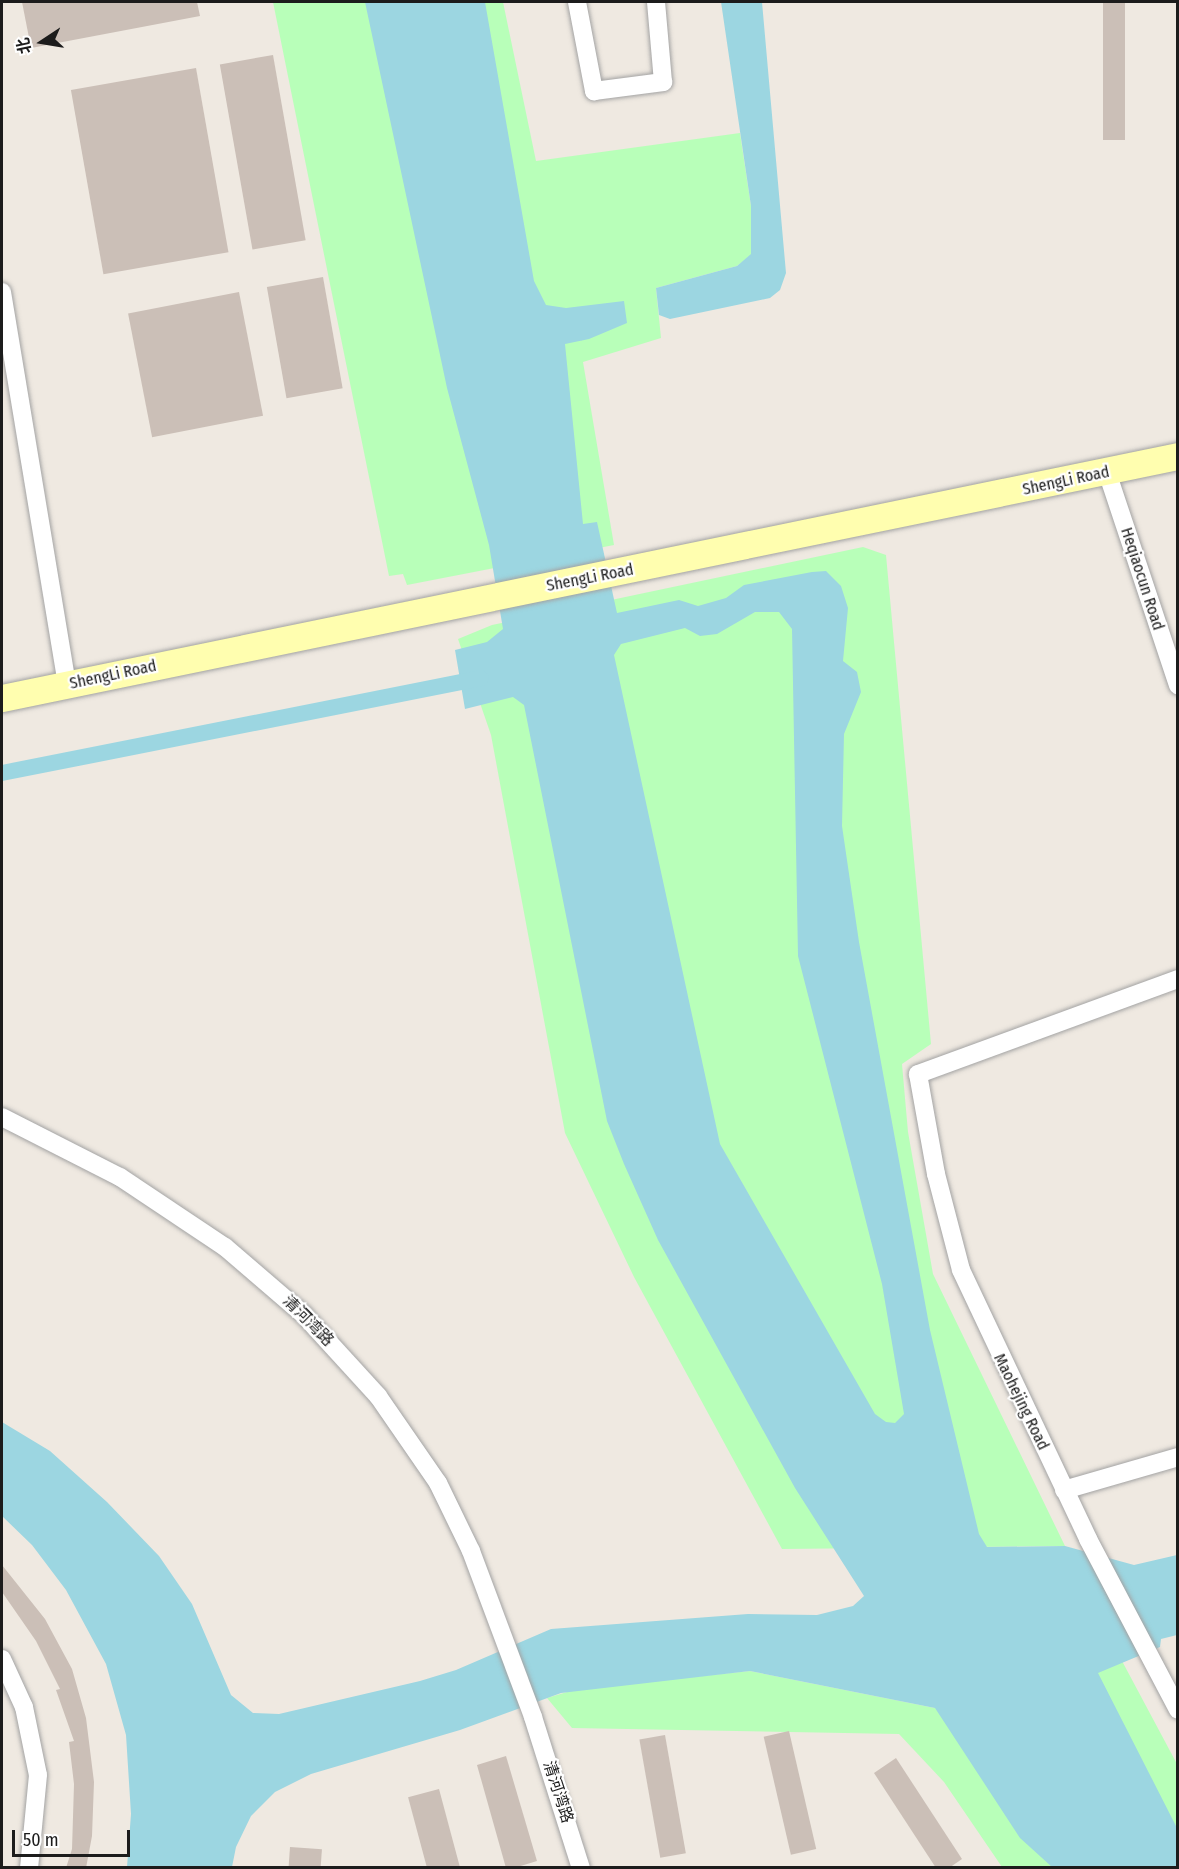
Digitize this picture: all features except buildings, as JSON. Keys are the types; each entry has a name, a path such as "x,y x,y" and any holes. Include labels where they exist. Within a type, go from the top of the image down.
{"main road":[{"name":"ShengLi Road","path":"2,698 772,542 1178,456"}],"street":[{"path":"577,2 594,91 663,81 656,2"},
{"path":"2,292 67,684"},
{"name":"Heqiaocun Road","path":"1107,472 1178,685"},
{"name":"Maohejing Road","path":"1176,1708 1088,1539 961,1270 936,1174 918,1074 1178,979"},
{"name":"清河湾路","path":"2,1117 120,1177 225,1247 304,1315 378,1396 438,1483 471,1551 533,1717 581,1868"},
{"path":"1064,1490 1178,1457"},
{"path":"2,1659 24,1707 38,1775 29,1868"}],"green space":[{"path":"273,2 503,2 536,161 740,133 751,206 751,255 737,266 656,288 661,338 583,362 614,545 407,585 403,574 389,576"},
{"path":"863,547 886,555 931,1044 902,1064 908,1132 933,1274 1065,1546 782,1549 634,1277 565,1133 491,735 458,639 492,625"},
{"path":"1122,1661 1177,1764 1177,1867 1002,1867 944,1782 899,1734 572,1728 547,1698 577,1689 750,1671 935,1708 1089,1675"}],"water":[{"path":"365,2 485,2 534,281 546,305 566,308 624,301 627,323 589,339 565,344 583,524 597,522 617,613 679,600 698,606 726,598 744,585 812,572 826,571 841,586 848,608 843,661 857,672 861,692 844,734 842,826 859,942 930,1330 979,1534 987,1547 1065,1546 1134,1565 1177,1555 1177,1635 1161,1639 1160,1647 1098,1673 1177,1828 1177,1867 1052,1867 1020,1838 935,1708 750,1671 561,1693 460,1730 311,1774 275,1792 251,1816 236,1847 232,1867 127,1867 131,1814 126,1735 106,1664 66,1590 32,1545 2,1516 2,1422 50,1451 107,1502 159,1556 192,1604 231,1695 253,1713 279,1714 420,1681 456,1670 551,1629 748,1614 817,1615 853,1606 864,1596 795,1488 658,1240 607,1121 524,705 513,697 465,709 455,650 487,642 503,629 489,545 447,388","holes":["755,612 779,612 792,629 798,956 882,1284 904,1414 895,1423 886,1422 875,1414 720,1144 614,655 621,644 685,628 700,636 717,634"]},
{"path":"721,2 762,2 786,273 780,290 770,298 670,319 659,315 656,288 737,266 751,254 751,206"}],"waterway":[{"path":"2,773 481,678"}]}
